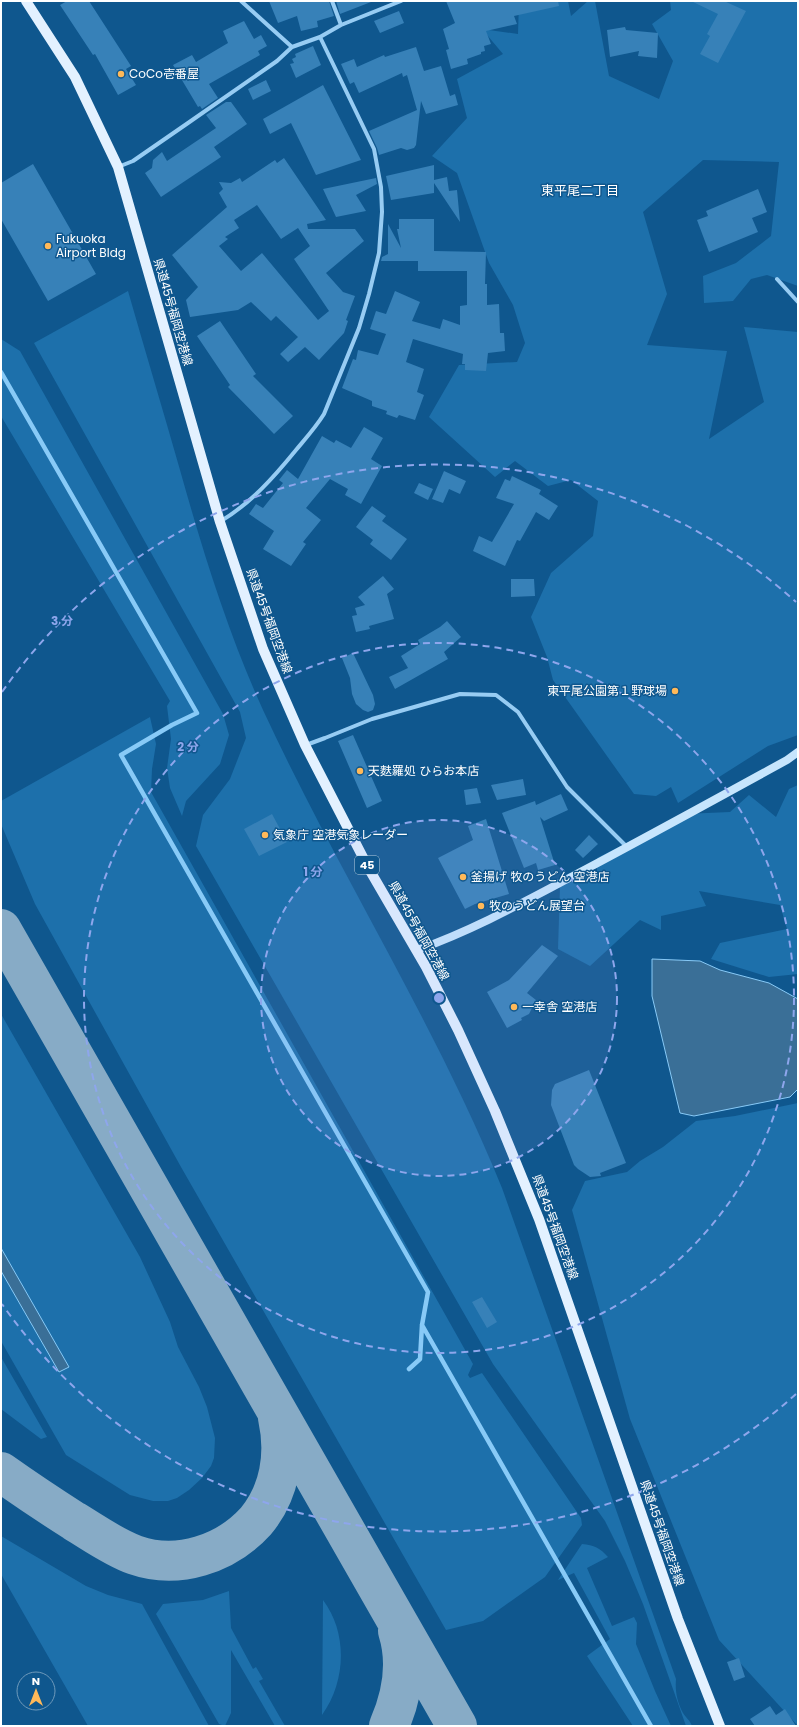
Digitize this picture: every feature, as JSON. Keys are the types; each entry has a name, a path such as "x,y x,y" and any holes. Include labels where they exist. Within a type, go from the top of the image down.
{"main road":[{"name":"県道45号福岡空港線","path":"26,1 75,77 118,167 220,522 263,649 305,745 369,869 416,950 458,1030 492,1104 539,1219 678,1619 720,1726"}],"street":[{"path":"241,1 292,47"},
{"path":"332,1 341,25"},
{"path":"118,167 133,161 277,61 292,47 320,37 341,25 401,1"},
{"path":"220,522 244,506 276,474 318,424 324,414 370,294 379,254 382,212 381,187 374,149 320,37"},
{"path":"777,279 798,302"},
{"path":"305,745 372,719 460,694 496,695 518,712 567,787 627,847"},
{"path":"416,950 433,944 520,904 787,760 798,752"}],"shaded area":[{"path":"519,1 568,1 571,16 588,1 595,1 609,76 659,99 673,61 652,24 671,10 670,1 798,1 798,286 767,275 751,279 733,301 704,303 703,276 736,263 771,236 779,162 703,160 643,212 667,294 647,345 727,351 709,439 764,402 744,327 798,332 798,735 768,746 678,803 671,787 656,796 634,794 553,680 547,657 531,617 551,573 593,536 598,501 571,480 548,486 515,461 495,477 429,417 459,365 517,362 525,343 513,305 489,263 457,173 432,156 467,118 457,79 503,54 482,29 518,34"},
{"path":"128,291 198,531 238,652 263,710 292,770 447,1066 476,1127 502,1188 676,1679 676,1692 679,1705 692,1726 686,1726 643,1604 625,1561 605,1521 493,1364 196,846 203,815 230,779 246,738 240,712 34,343"},
{"path":"1,339 20,351 223,714 229,735 220,764 186,801 182,816 170,788 167,768 171,739 167,706 170,701 1,416"},
{"path":"150,717 156,744 152,769 151,792 473,1364 468,1375 470,1378 482,1373 581,1518 582,1525 545,1577 483,1621 446,1630 181,1167 35,904 1,824 1,801"},
{"path":"798,785 798,974 769,977 711,959 720,943 787,929 780,905 699,891 706,906 661,916 661,930 640,920 590,966 558,949 560,886 597,873 597,858 684,814 730,812 749,795 776,817 789,789"},
{"path":"652,959 700,961 720,970 769,983 798,999 798,1089 790,1097 694,1116 680,1113 652,996"},
{"path":"1,1014 140,1257 170,1322 178,1347 199,1387 207,1407 215,1438 214,1458 211,1466 202,1478 189,1490 177,1498 168,1501 153,1501 130,1495 66,1455 1,1341"},
{"path":"798,1103 798,1726 719,1640 630,1419 572,1210 585,1181 627,1172 640,1161 663,1147 696,1121 735,1116"},
{"path":"1,1248 69,1367 59,1372 1,1271"},
{"path":"1,1357 47,1437 41,1439 1,1409"},
{"path":"1,1536 86,1586 108,1595 142,1604 209,1726 88,1726 1,1574"},
{"path":"582,1544 590,1545 602,1551 608,1557 587,1568 612,1626 634,1617 637,1623 636,1644 671,1726 633,1726 587,1656 610,1639 574,1573 558,1580"},
{"path":"229,1591 231,1628 253,1669 256,1667 263,1679 259,1681 285,1726 275,1726 231,1650 231,1713 225,1726 219,1724 156,1614 163,1604 203,1600"},
{"path":"323,1600 337,1627 341,1658 336,1688 322,1715"}],"building":[{"path":"67,1 89,1 131,66 126,69 136,85 118,95 95,54 93,55 60,5"},
{"path":"269,1 329,1 334,16 317,21 318,27 301,31 297,16 278,23"},
{"path":"336,1 371,1 371,2 340,14"},
{"path":"446,1 558,1 559,6 514,16 517,24 486,31 491,44 484,46 485,51 467,59 468,64 451,69 446,50 449,49 443,29 455,23"},
{"path":"691,1 724,1 746,11 718,63 700,54 710,36 707,34 718,14"},
{"path":"399,11 404,23 380,33 374,21"},
{"path":"244,21 254,39 261,35 267,46 258,51 260,55 209,84 218,98 202,109 200,106 198,107 173,65 192,55 196,62 228,43 223,31"},
{"path":"625,27 626,30 658,33 657,58 638,56 639,51 610,57 607,30"},
{"path":"313,46 321,65 296,78 290,64 294,63 292,59 296,57 295,54"},
{"path":"416,47 424,71 441,66 450,96 455,94 458,105 426,114 421,101 416,145 414,148 407,150 401,148 379,155 369,131 417,110 407,75 403,77 402,73 359,93 354,82 350,84 341,64 354,59 357,67 384,55 385,57"},
{"path":"266,80 271,91 253,100 248,89"},
{"path":"323,85 361,160 316,175 291,123 270,134 263,119"},
{"path":"226,102 231,102 247,124 214,147 221,157 161,197 145,173 152,168 153,160 162,152 167,161 216,128 206,115"},
{"path":"284,158 326,220 307,224 308,229 355,229 364,241 326,273 343,292 355,296 346,320 348,321 344,333 319,360 305,347 288,362 280,354 298,337 276,316 271,321 251,302 238,310 190,317 186,300 198,287 172,255 227,207 219,193 223,189 219,182 231,183 240,178 242,182 275,160 277,163","holes":["257,205 281,239 298,228 310,246 294,259 329,311 318,320 262,253 241,271 219,246 228,239 225,237 239,228 234,220"]},
{"name":"Fukuoka Airport Bldg","path":"33,164 96,274 48,301 1,219 1,183"},
{"path":"434,165 434,180 447,177 449,191 457,190 460,222 434,183 434,193 391,200 386,176"},
{"path":"376,178 377,184 356,195 366,211 336,217 323,189"},
{"path":"758,189 767,212 752,218 758,232 709,252 697,220 708,216 706,211"},
{"path":"399,219 434,219 434,251 486,252 485,284 487,284 487,305 499,304 500,333 504,333 505,351 488,353 486,371 465,370 465,364 462,364 463,354 413,339 406,362 424,369 417,392 424,395 415,420 399,415 397,418 386,414 387,411 372,406 372,401 342,388 353,359 356,360 358,350 378,355 386,334 370,329 376,311 386,314 395,291 420,302 412,321 440,329 443,319 460,325 460,306 467,305 467,271 418,271 418,261 381,261 382,257 388,254 388,224 401,248 397,229 399,229"},
{"path":"220,321 256,374 253,376 293,416 274,434 228,387 230,385 197,336"},
{"path":"364,427 383,438 371,459 382,466 361,504 345,495 348,489 330,479 306,508 321,520 303,542 306,544 291,566 263,549 274,531 249,514 256,504 263,508 283,483 279,480 287,470 298,479 322,436 334,443 336,440 351,448"},
{"path":"444,471 466,481 460,494 449,489 443,503 432,499"},
{"path":"512,476 541,490 539,494 558,506 549,520 536,512 520,541 517,540 505,566 473,551 479,536 492,542 514,504 496,498 505,479 510,481"},
{"path":"419,483 433,489 428,500 414,493"},
{"path":"372,506 386,516 382,521 407,539 391,560 370,544 373,540 356,527"},
{"path":"383,576 394,589 387,594 394,619 369,626 370,629 356,632 352,616 357,615 355,608 365,605 358,597"},
{"path":"511,579 534,579 535,596 511,597"},
{"path":"447,621 461,637 444,652 448,659 395,689 389,677 408,668 401,656 420,644 418,640"},
{"path":"353,653 373,695 375,704 373,710 368,712 356,704 352,694 350,678 342,658"},
{"name":"天麩羅処 ひらお本店","path":"353,735 382,801 367,808 338,741"},
{"path":"523,779 526,795 497,800 491,785"},
{"path":"477,788 481,803 466,805 464,790"},
{"path":"561,794 568,810 544,821 540,817 555,865 538,870 536,863 524,868 502,813 535,801 536,805"},
{"name":"気象庁 空港気象レーダー","path":"272,814 287,842 259,856 244,829"},
{"path":"486,819 509,894 475,904 465,909 438,858 473,840 468,826"},
{"path":"589,835 598,844 583,858 575,850"},
{"path":"542,945 558,956 527,993 536,1000 529,1014 521,1018 522,1020 507,1028 487,992 509,980"},
{"path":"589,1070 626,1163 600,1173 601,1176 590,1177 574,1165 551,1105 552,1090 555,1084"},
{"path":"482,1297 497,1322 487,1328 472,1302"},
{"path":"739,1658 745,1677 734,1681 727,1662"},
{"path":"770,1706 776,1715 785,1709 796,1726 755,1726 750,1719"}],"waterway":[{"path":"1,372 197,713 172,725 121,755 428,1292 422,1325 420,1359 409,1369"},
{"path":"422,1325 651,1726"}],"taxiway":[{"path":"1,929 457,1726"},
{"path":"1,1472 65,1515 119,1548 135,1555 151,1559 168,1561 184,1560 216,1550 230,1542 244,1533 264,1510 276,1485 281,1459 278,1418"},
{"path":"389,1726 394,1715 402,1679 403,1655 398,1631"}],"place":[{"name":"CoCo壱番屋","path":"121,74"},
{"name":"Fukuoka Airport Bldg","path":"48,246"},
{"name":"東平尾公園第１野球場","path":"675,691"},
{"name":"天麩羅処 ひらお本店","path":"360,771"},
{"name":"気象庁 空港気象レーダー","path":"265,835"},
{"name":"釜揚げ 牧のうどん 空港店","path":"463,877"},
{"name":"牧のうどん展望台","path":"481,906"},
{"name":"一幸舎 空港店","path":"514,1007"}],"district":[{"name":"東平尾二丁目","path":"580,190"}]}
